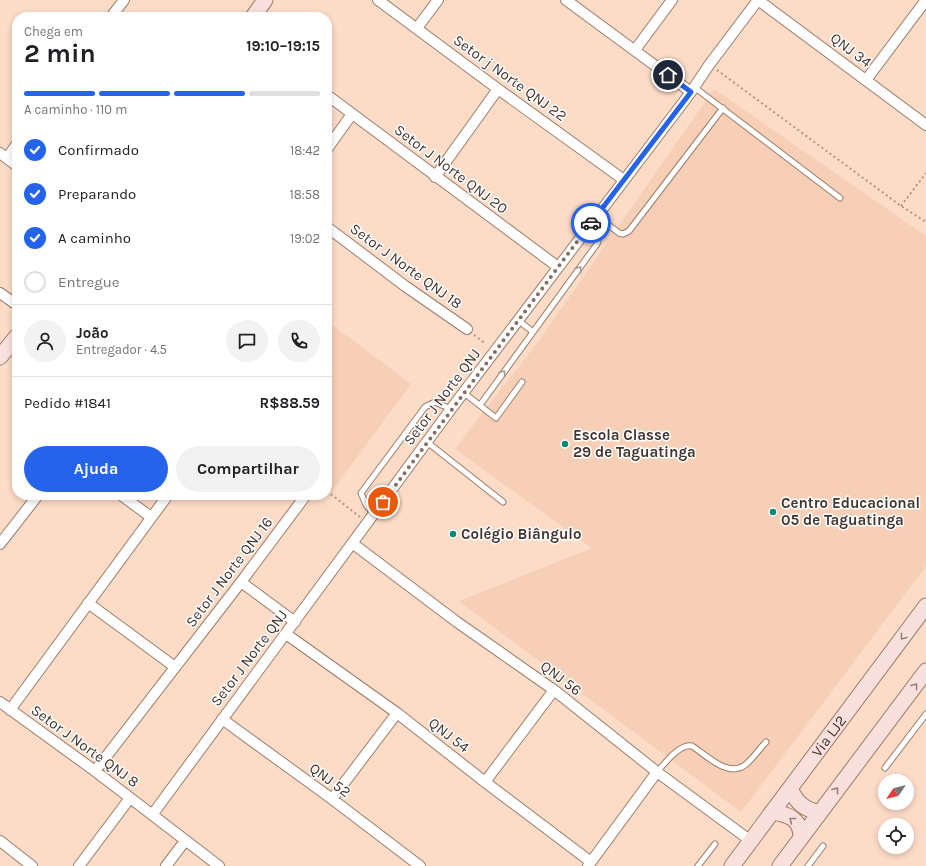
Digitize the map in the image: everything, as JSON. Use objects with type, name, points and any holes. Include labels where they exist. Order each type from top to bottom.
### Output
[{"type":"main road","points":[[257,12],[265,0]]},
{"type":"main road","points":[[0,357],[12,342]]},
{"type":"main road","name":"Via LJ2","points":[[732,866],[926,606]]},
{"type":"main road","points":[[780,866],[926,671]]},
{"type":"main road","points":[[790,789],[796,800],[801,805],[806,809],[819,813]]},
{"type":"main road","points":[[772,812],[783,814],[797,822],[801,830],[801,837]]},
{"type":"street","points":[[115,12],[124,0]]},
{"type":"street","name":"Setor j Norte QNJ 22","points":[[378,0],[498,90],[624,180]]},
{"type":"street","points":[[417,28],[438,0]]},
{"type":"street","points":[[566,0],[692,89]]},
{"type":"street","points":[[635,50],[672,0]]},
{"type":"street","name":"Setor J Norte QNJ","points":[[152,815],[427,442],[758,0]]},
{"type":"street","name":"QNJ 34","points":[[758,0],[926,125]]},
{"type":"street","points":[[866,80],[926,0]]},
{"type":"street","points":[[435,177],[498,90]]},
{"type":"street","name":"Setor J Norte QNJ 20","points":[[332,99],[435,177],[558,267]]},
{"type":"street","points":[[332,142],[352,114]]},
{"type":"street","points":[[12,148],[3,155],[12,162]]},
{"type":"street","name":"Setor J Norte QNJ 18","points":[[332,231],[405,286],[467,329]]},
{"type":"street","points":[[0,293],[12,301]]},
{"type":"street","points":[[2,537],[34,500]]},
{"type":"street","points":[[128,500],[151,516]]},
{"type":"street","points":[[10,710],[164,500]]},
{"type":"street","name":"Setor J Norte QNJ 16","points":[[95,771],[302,500]]},
{"type":"street","name":"QNJ 56","points":[[352,543],[457,622],[554,690],[657,772],[751,841]]},
{"type":"street","points":[[241,582],[295,622]]},
{"type":"street","points":[[88,603],[175,667]]},
{"type":"street","name":"QNJ 54","points":[[286,634],[397,713],[590,864]]},
{"type":"street","points":[[485,782],[554,690]]},
{"type":"street","name":"Setor J Norte QNJ 8","points":[[0,702],[95,771],[219,866]]},
{"type":"street","points":[[332,799],[397,713]]},
{"type":"street","name":"QNJ 52","points":[[222,719],[332,799],[420,866]]},
{"type":"street","points":[[590,864],[657,772]]},
{"type":"street","points":[[79,866],[130,798]]},
{"type":"street","points":[[0,841],[32,866]]},
{"type":"street","points":[[166,866],[185,841]]},
{"type":"lane","points":[[692,89],[723,108],[840,198]]},
{"type":"lane","points":[[596,216],[623,234],[628,231],[723,108]]},
{"type":"lane","points":[[480,405],[597,244],[598,240],[586,230]]},
{"type":"lane","points":[[518,320],[533,332]]},
{"type":"lane","points":[[464,393],[496,418],[522,382]]},
{"type":"lane","points":[[374,514],[366,505],[361,493],[425,406],[435,402],[452,409]]},
{"type":"lane","points":[[427,442],[503,502]]},
{"type":"lane","points":[[885,768],[926,714]]},
{"type":"lane","points":[[657,772],[681,748],[689,745],[724,768],[739,768],[745,765],[766,742]]},
{"type":"lane","points":[[698,866],[714,844]]},
{"type":"lane","points":[[808,866],[823,846]]},
{"type":"path","points":[[709,65],[901,206],[926,222]]},
{"type":"path","points":[[901,206],[926,173]]},
{"type":"path","points":[[467,329],[495,351]]},
{"type":"path","points":[[332,495],[367,523]]},
{"type":"shaded area","points":[[714,89],[926,236],[926,566],[741,812],[459,601],[592,548],[455,449],[540,339]]},
{"type":"shaded area","points":[[332,325],[411,384],[332,491]]},
{"type":"way so far","points":[[383,502],[591,223]]},
{"type":"place","name":"Escola Classe 29 de Taguatinga","points":[[565,444]]},
{"type":"place","name":"Centro Educacional 05 de Taguatinga","points":[[773,512]]},
{"type":"place","name":"Colégio Biângulo","points":[[453,534]]},
{"type":"route","points":[[591,223],[691,92],[668,75]]}]
